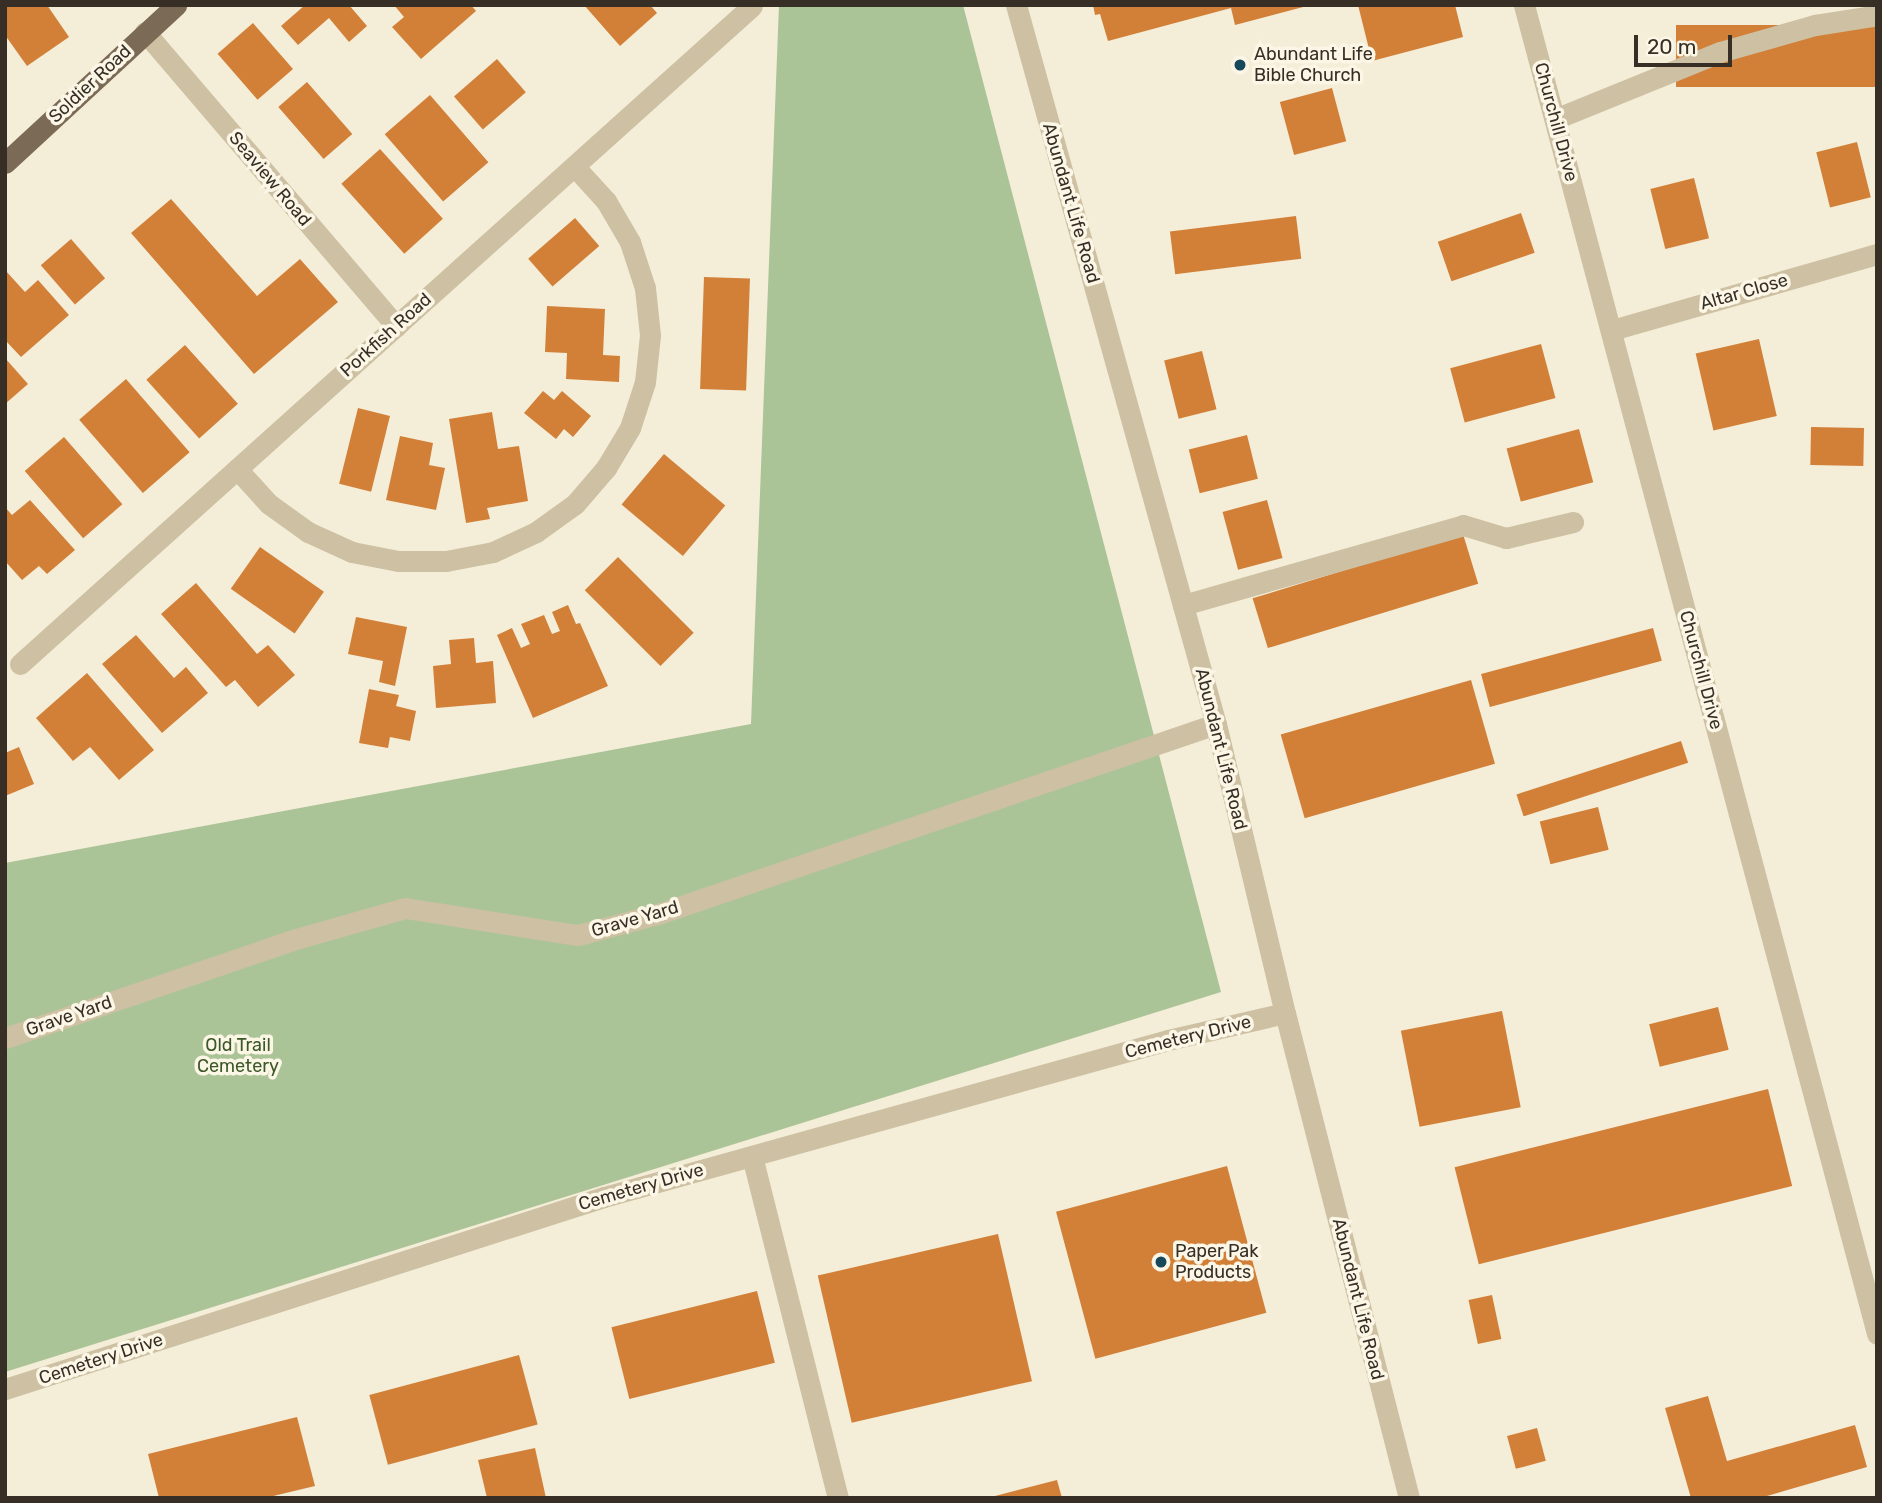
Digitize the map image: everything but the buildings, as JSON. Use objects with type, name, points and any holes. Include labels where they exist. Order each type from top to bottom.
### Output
[{"type":"main road","name":"Soldier Road","points":[[5,163],[176,5]]},
{"type":"street","name":"Abundant Life Road","points":[[1016,5],[1216,724],[1285,1013],[1409,1498]]},
{"type":"street","name":"Churchill Drive","points":[[1524,5],[1877,1334]]},
{"type":"street","name":"Porkfish Road","points":[[20,664],[752,6]]},
{"type":"street","points":[[1555,119],[1720,52],[1815,25],[1873,16]]},
{"type":"street","name":"Seaview Road","points":[[145,32],[396,327]]},
{"type":"street","points":[[237,469],[269,504],[308,532],[352,552],[398,561],[446,561],[493,552],[536,532],[575,504],[606,468],[630,428],[645,382],[650,335],[645,288],[630,242],[606,201],[574,166]]},
{"type":"street","name":"Altar Close","points":[[1612,330],[1877,254]]},
{"type":"street","points":[[1183,605],[1463,525],[1506,538],[1573,522]]},
{"type":"street","name":"Grave Yard","points":[[5,1038],[296,939],[405,908],[578,935],[661,913],[1216,724]]},
{"type":"street","name":"Cemetery Drive","points":[[5,1389],[604,1197],[1168,1040],[1285,1013]]},
{"type":"street","points":[[752,1156],[838,1498]]},
{"type":"green space","name":"Old Trail Cemetery","points":[[779,5],[963,5],[1221,992],[5,1372],[5,863],[751,724]]},
{"type":"place","name":"Abundant Life Bible Church","points":[[1240,65]]},
{"type":"place","name":"Paper Pak Products","points":[[1161,1262]]}]
